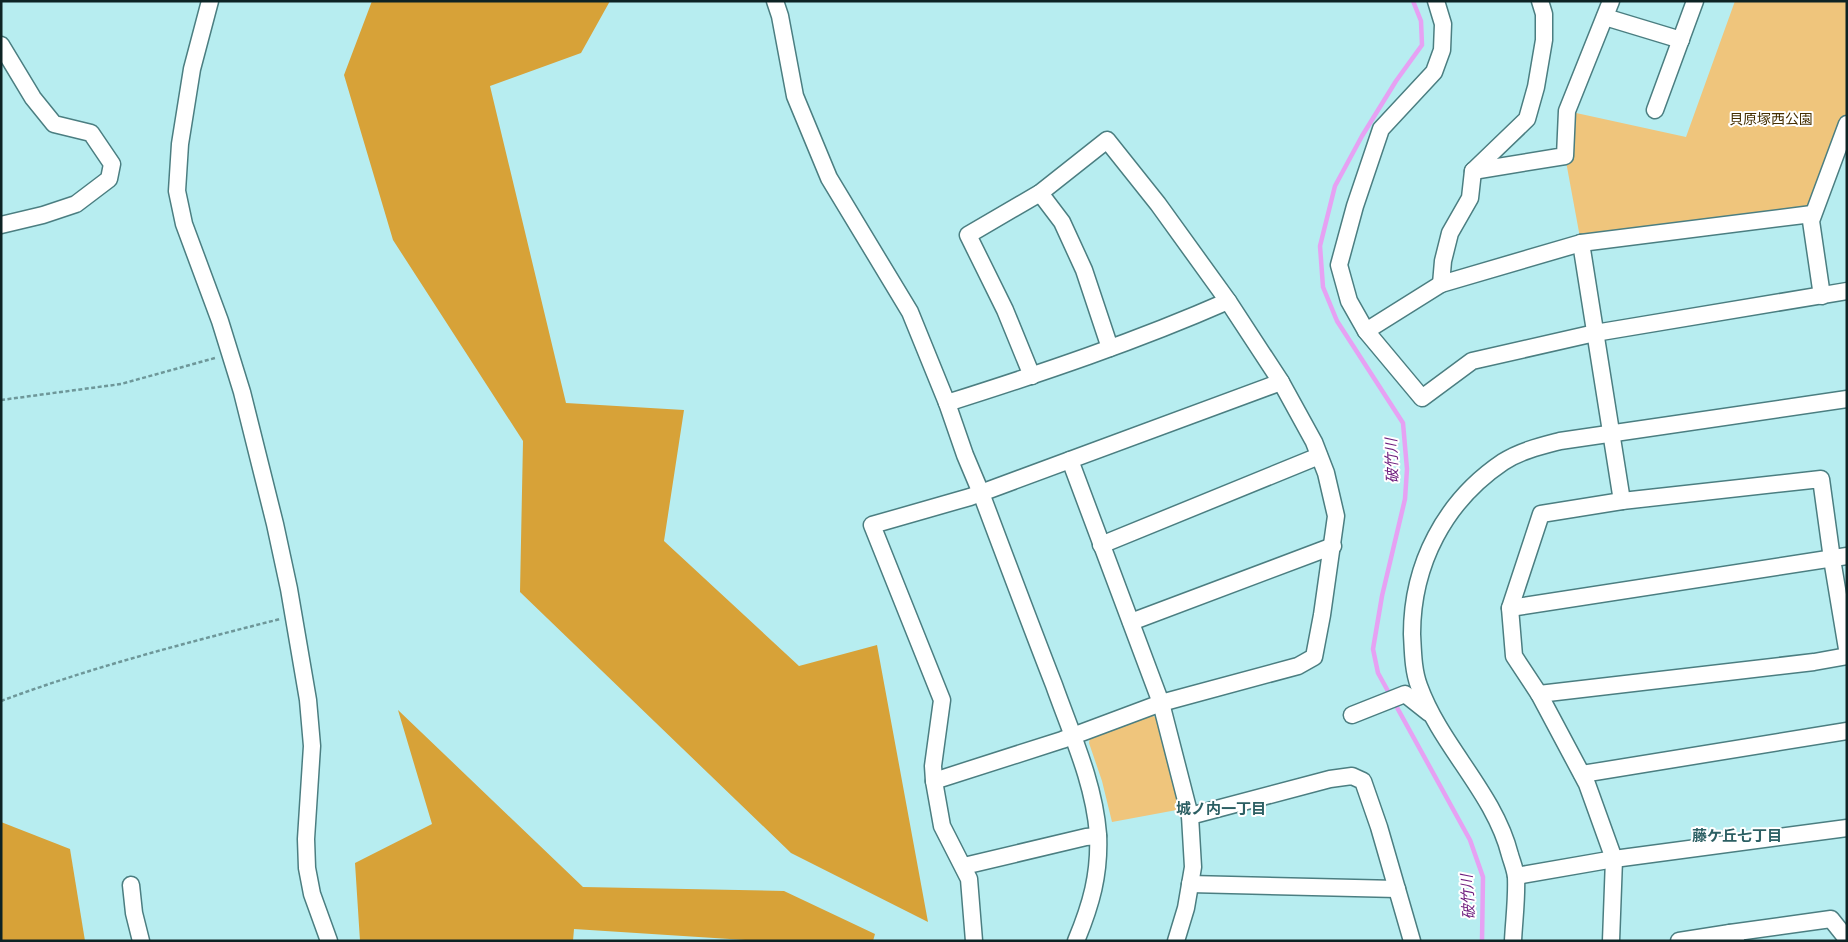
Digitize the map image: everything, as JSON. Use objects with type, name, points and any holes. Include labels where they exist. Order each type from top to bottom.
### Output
[{"type":"street","points":[[210,1],[192,69],[180,144],[177,191],[184,224],[231,354],[275,524],[299,639],[308,700],[312,746],[306,839],[307,868],[312,894],[329,941]]},
{"type":"street","points":[[774,1],[780,16],[795,96],[829,178],[910,312],[947,404],[1073,736],[1089,785],[1098,836],[1096,870],[1092,895],[1076,941]]},
{"type":"street","points":[[1436,1],[1443,24],[1442,50],[1434,72],[1380,129],[1354,206],[1340,265],[1349,301],[1366,331],[1422,398],[1472,360],[1595,333],[1847,291]]},
{"type":"street","points":[[1441,284],[1443,261],[1450,232],[1470,198],[1473,171],[1527,120],[1536,87],[1544,40],[1544,14],[1540,1]]},
{"type":"street","points":[[1473,171],[1565,156],[1568,111],[1611,1]]},
{"type":"street","points":[[1655,110],[1695,1]]},
{"type":"street","points":[[1605,17],[1681,40]]},
{"type":"street","points":[[1,45],[33,98],[54,124],[91,133],[112,164],[109,178],[76,204],[1,225]]},
{"type":"street","points":[[1822,296],[1810,221],[1847,124]]},
{"type":"street","points":[[934,782],[1073,736],[1161,703],[1298,666],[1314,657],[1336,516],[1326,473],[1314,442],[1281,382],[1228,301],[1158,204],[1107,140],[1040,193],[968,235],[1005,310],[1032,376]]},
{"type":"street","points":[[1040,193],[1062,222],[1084,270],[1110,348]]},
{"type":"street","points":[[1366,331],[1441,284],[1581,243],[1812,214]]},
{"type":"street","points":[[1581,243],[1622,501]]},
{"type":"street","points":[[947,404],[1110,348],[1175,324],[1228,301]]},
{"type":"street","points":[[974,941],[969,879],[942,826],[934,782],[933,766],[942,700],[872,525],[981,493],[1281,382]]},
{"type":"street","points":[[1513,941],[1516,876],[1506,839],[1495,815],[1430,713],[1418,684],[1413,655],[1412,620],[1415,591],[1427,553],[1440,526],[1461,499],[1504,461],[1532,448],[1560,441],[1847,399]]},
{"type":"street","points":[[1101,545],[1319,456]]},
{"type":"street","points":[[1070,460],[1161,703],[1190,816],[1193,867],[1180,939]]},
{"type":"street","points":[[1611,941],[1614,858],[1582,774],[1539,694],[1514,656],[1510,608],[1541,514],[1622,501],[1821,479],[1839,557],[1847,649]]},
{"type":"street","points":[[1131,622],[1332,546]]},
{"type":"street","points":[[1510,608],[1839,557]]},
{"type":"street","points":[[1539,694],[1814,662],[1847,656]]},
{"type":"street","points":[[1352,715],[1405,694],[1430,713]]},
{"type":"street","points":[[1582,774],[1847,732]]},
{"type":"street","points":[[1190,816],[1330,779],[1352,776],[1363,782],[1379,827],[1412,941]]},
{"type":"street","points":[[1516,876],[1614,858],[1847,828]]},
{"type":"street","points":[[964,866],[1086,837],[1098,836]]},
{"type":"street","points":[[1190,884],[1397,889]]},
{"type":"street","points":[[130,885],[141,941]]},
{"type":"street","points":[[1679,941],[1733,937],[1831,919],[1847,939]]},
{"type":"path","points":[[1,400],[121,384],[231,354]]},
{"type":"path","points":[[1,701],[44,685],[157,650],[294,617]]},
{"type":"green space","name":"貝原塚西公園","points":[[1735,1],[1847,1],[1847,125],[1811,221],[1581,243],[1565,156],[1567,111],[1686,137]]},
{"type":"green space","points":[[1150,715],[1158,718],[1182,809],[1112,822],[1102,781],[1089,743],[1090,737]]},
{"type":"shaded area","points":[[372,1],[610,1],[581,53],[490,86],[566,403],[684,410],[664,541],[799,666],[877,645],[928,922],[791,853],[520,592],[523,441],[393,240],[344,75]]},
{"type":"shaded area","points":[[398,710],[583,887],[784,891],[875,934],[873,941],[761,941],[574,929],[573,941],[360,941],[355,863],[432,824]]},
{"type":"shaded area","points":[[1,822],[70,849],[85,941],[1,941]]},
{"type":"waterway","name":"破竹川","points":[[1413,1],[1421,21],[1422,45],[1396,81],[1362,136],[1335,186],[1320,246],[1323,287],[1337,321],[1403,423],[1407,469],[1405,499],[1382,596],[1373,649],[1378,673],[1470,840],[1483,877],[1482,941]]},
{"type":"district","name":"城ノ内一丁目","points":[[1221,809]]},
{"type":"district","name":"藤ケ丘七丁目","points":[[1737,836]]}]
